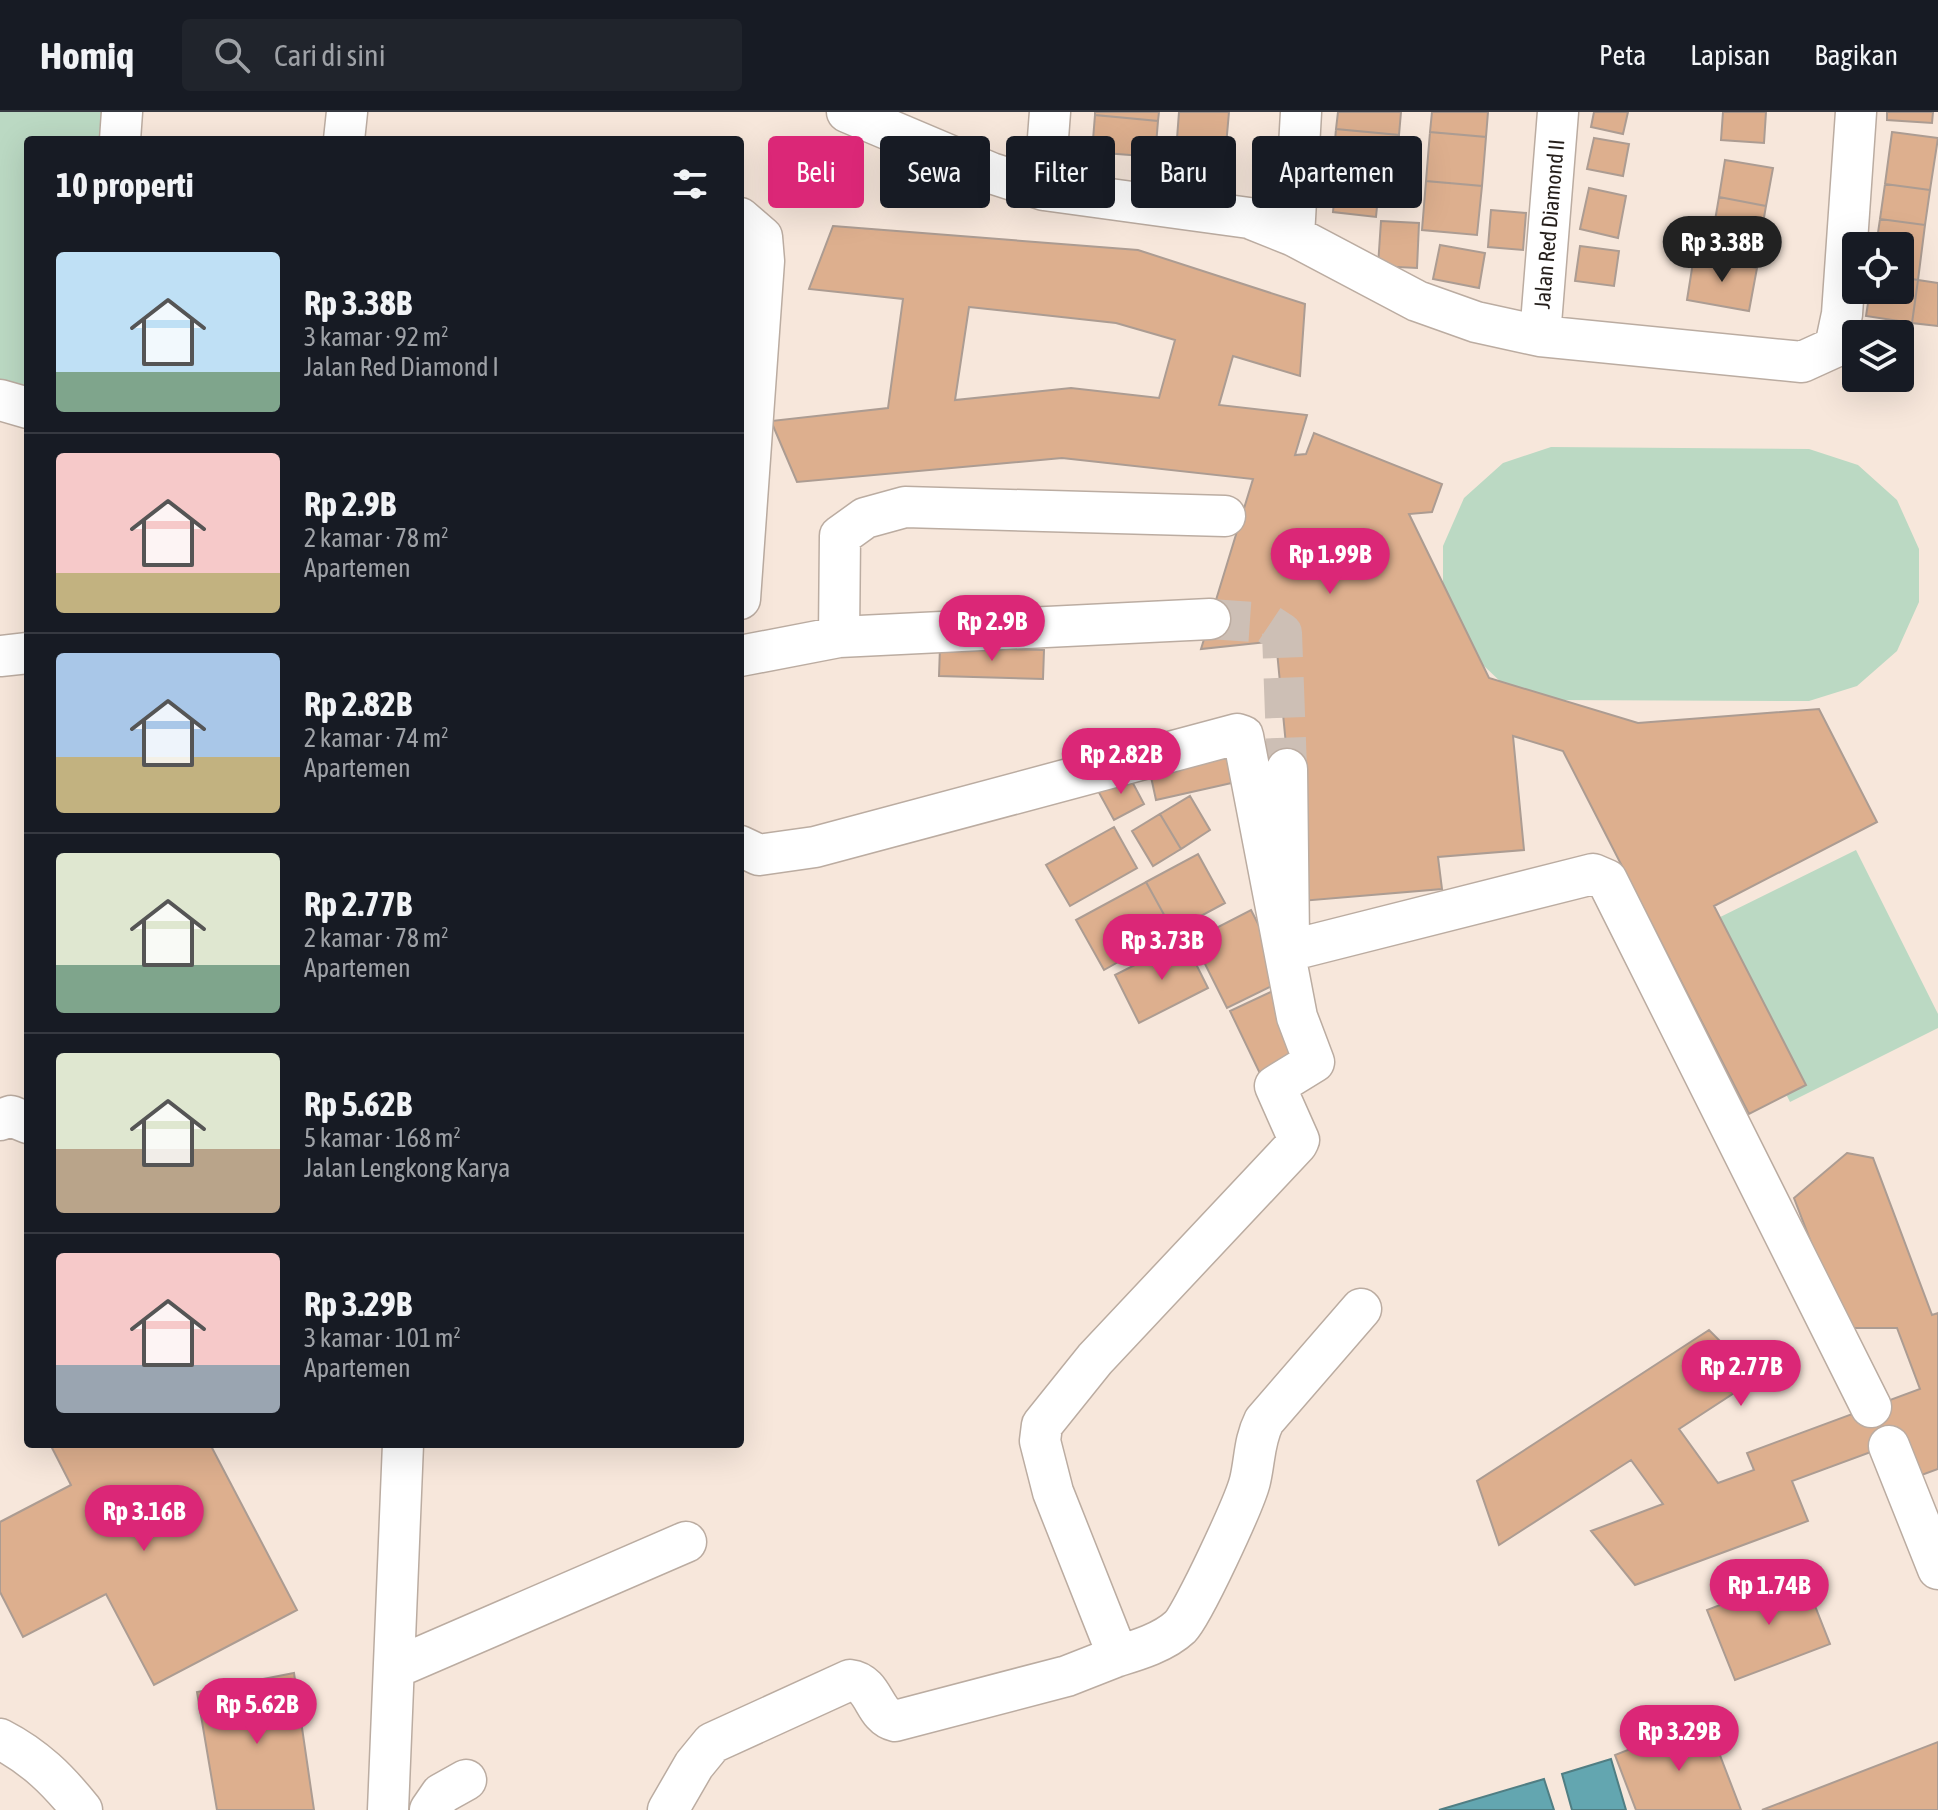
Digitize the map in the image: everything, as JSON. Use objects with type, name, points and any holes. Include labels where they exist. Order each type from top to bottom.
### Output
[{"type":"street","points":[[120,136],[122,112]]},
{"type":"street","points":[[344,136],[347,112]]},
{"type":"street","points":[[847,112],[1006,178]]},
{"type":"street","points":[[1048,136],[1050,112]]},
{"type":"street","points":[[1294,236],[1301,112]]},
{"type":"street","name":"Jalan Red Diamond II","points":[[1540,336],[1558,112]]},
{"type":"street","points":[[1115,200],[1249,218],[1294,236],[1417,301],[1476,322],[1540,336],[1802,362],[1835,347],[1842,314],[1856,112]]},
{"type":"street","points":[[744,221],[762,237],[764,261],[744,543]]},
{"type":"street","points":[[0,400],[24,407]]},
{"type":"street","points":[[839,637],[840,536],[865,518],[905,507],[1225,516]]},
{"type":"street","points":[[744,655],[839,637],[1210,619]]},
{"type":"street","points":[[0,656],[24,653]]},
{"type":"street","points":[[744,848],[759,855],[815,847],[1237,734],[1243,736],[1297,1017],[1314,1062],[1275,1086],[1299,1140],[1297,1144],[1095,1359],[1042,1425],[1040,1441],[1053,1492],[1118,1656]]},
{"type":"street","points":[[1287,769],[1289,940],[1293,946],[1300,948],[1593,874],[1607,880],[1871,1407]]},
{"type":"street","points":[[0,1120],[11,1116],[24,1121]]},
{"type":"street","points":[[668,1810],[694,1765],[712,1743],[850,1680],[864,1685],[884,1714],[895,1721],[1067,1676],[1146,1647],[1180,1627],[1242,1503],[1250,1481],[1255,1441],[1264,1421],[1361,1309]]},
{"type":"street","points":[[1889,1446],[1938,1569]]},
{"type":"street","points":[[388,1810],[403,1448]]},
{"type":"street","points":[[395,1668],[686,1542]]},
{"type":"street","points":[[0,1739],[23,1751],[53,1774],[82,1810]]},
{"type":"street","points":[[430,1810],[441,1794],[466,1780]]},
{"type":"green space","points":[[0,112],[139,112],[137,136],[24,136],[24,419],[0,414]]},
{"type":"green space","points":[[1551,447],[1809,449],[1858,465],[1897,500],[1919,549],[1919,602],[1897,651],[1857,686],[1809,701],[1551,700],[1503,684],[1464,647],[1443,599],[1443,546],[1464,498],[1503,463]]},
{"type":"green space","points":[[1856,850],[1938,1014],[1938,1028],[1790,1102],[1702,926]]},
{"type":"water","points":[[1611,1759],[1626,1810],[1572,1810],[1562,1774]]},
{"type":"water","points":[[1544,1779],[1554,1810],[1439,1810]]},
{"type":"building","points":[[1095,112],[1159,112],[1158,121],[1095,115]]},
{"type":"building","points":[[1179,112],[1229,112],[1227,136],[1177,136]]},
{"type":"building","points":[[1338,112],[1401,112],[1399,135],[1336,129]]},
{"type":"building","points":[[1432,112],[1488,112],[1486,137],[1430,132]]},
{"type":"building","points":[[1594,112],[1628,112],[1623,134],[1591,127]]},
{"type":"building","points":[[1723,112],[1766,112],[1764,143],[1721,140]]},
{"type":"building","points":[[1887,112],[1933,112],[1932,123],[1887,120]]},
{"type":"building","points":[[1095,115],[1158,121],[1157,136],[1131,136],[1131,155],[1115,154],[1115,136],[1093,136]]},
{"type":"building","points":[[1336,129],[1399,135],[1399,136],[1335,136]]},
{"type":"building","points":[[1430,132],[1486,137],[1482,186],[1426,181]]},
{"type":"building","points":[[1892,132],[1938,138],[1930,190],[1885,184]]},
{"type":"building","points":[[1594,138],[1629,144],[1623,176],[1587,169]]},
{"type":"building","points":[[1725,160],[1773,168],[1766,206],[1719,197]]},
{"type":"building","points":[[1426,181],[1482,186],[1477,235],[1422,230]]},
{"type":"building","points":[[1885,184],[1930,190],[1925,225],[1880,219]]},
{"type":"building","points":[[1589,188],[1626,196],[1618,238],[1580,229]]},
{"type":"building","points":[[1719,197],[1766,206],[1758,252],[1711,244]]},
{"type":"building","points":[[1333,208],[1377,208],[1376,217],[1333,212]]},
{"type":"building","points":[[1491,210],[1526,213],[1523,250],[1488,247]]},
{"type":"building","points":[[1880,219],[1925,225],[1918,280],[1914,279],[1914,232],[1878,232]]},
{"type":"building","points":[[1381,221],[1419,223],[1417,268],[1378,266]]},
{"type":"building","points":[[833,226],[1138,250],[1305,304],[1300,376],[1233,356],[1219,405],[1307,415],[1295,455],[1306,454],[1314,433],[1442,484],[1432,512],[1409,514],[1489,678],[1638,723],[1819,709],[1877,822],[1714,906],[1806,1085],[1749,1114],[1563,751],[1513,736],[1524,850],[1438,857],[1442,889],[1301,901],[1276,641],[1201,649],[1253,479],[1062,458],[797,482],[771,421],[888,408],[903,299],[809,289]],"holes":[[[969,307],[1116,323],[1175,340],[1159,398],[1071,388],[955,400]]]},
{"type":"building","points":[[1440,245],[1485,253],[1479,288],[1433,279]]},
{"type":"building","points":[[1580,246],[1619,251],[1614,286],[1575,281]]},
{"type":"building","points":[[1694,256],[1757,268],[1749,311],[1687,300]]},
{"type":"building","points":[[1914,279],[1918,280],[1912,320],[1866,316],[1868,304],[1914,304]]},
{"type":"building","points":[[1918,280],[1938,283],[1938,326],[1914,323]]},
{"type":"building","points":[[940,647],[1044,650],[1043,679],[939,676]]},
{"type":"building","points":[[1237,743],[1245,780],[1156,800],[1148,763]]},
{"type":"building","points":[[1127,772],[1144,804],[1114,820],[1097,789]]},
{"type":"building","points":[[1190,796],[1210,830],[1181,849],[1160,814]]},
{"type":"building","points":[[1160,814],[1181,849],[1153,866],[1132,831]]},
{"type":"building","points":[[1114,827],[1137,868],[1070,906],[1046,865]]},
{"type":"building","points":[[1198,854],[1225,903],[1173,931],[1146,882]]},
{"type":"building","points":[[1146,882],[1173,931],[1104,970],[1076,920]]},
{"type":"building","points":[[1251,910],[1286,979],[1227,1008],[1193,940]]},
{"type":"building","points":[[1184,940],[1208,988],[1139,1023],[1115,975]]},
{"type":"building","points":[[1275,990],[1311,1061],[1265,1084],[1230,1011]]},
{"type":"building","points":[[1847,1153],[1873,1158],[1932,1315],[1938,1313],[1938,1469],[1908,1480],[1895,1443],[1792,1481],[1808,1521],[1635,1585],[1591,1531],[1663,1504],[1631,1460],[1499,1545],[1477,1481],[1709,1330],[1757,1378],[1679,1429],[1718,1483],[1754,1470],[1747,1453],[1920,1389],[1897,1328],[1844,1328],[1794,1198]]},
{"type":"building","points":[[52,1448],[212,1448],[297,1610],[154,1685],[106,1594],[23,1637],[0,1592],[0,1522],[71,1485]]},
{"type":"building","points":[[1802,1573],[1830,1644],[1735,1680],[1707,1610]]},
{"type":"building","points":[[294,1673],[314,1810],[217,1810],[197,1692]]},
{"type":"building","points":[[1706,1719],[1741,1810],[1636,1810],[1615,1755]]},
{"type":"building","points":[[1938,1742],[1938,1810],[1762,1810]]},
{"type":"tunnel","points":[[1210,619],[1267,623],[1282,633],[1287,769]]}]
